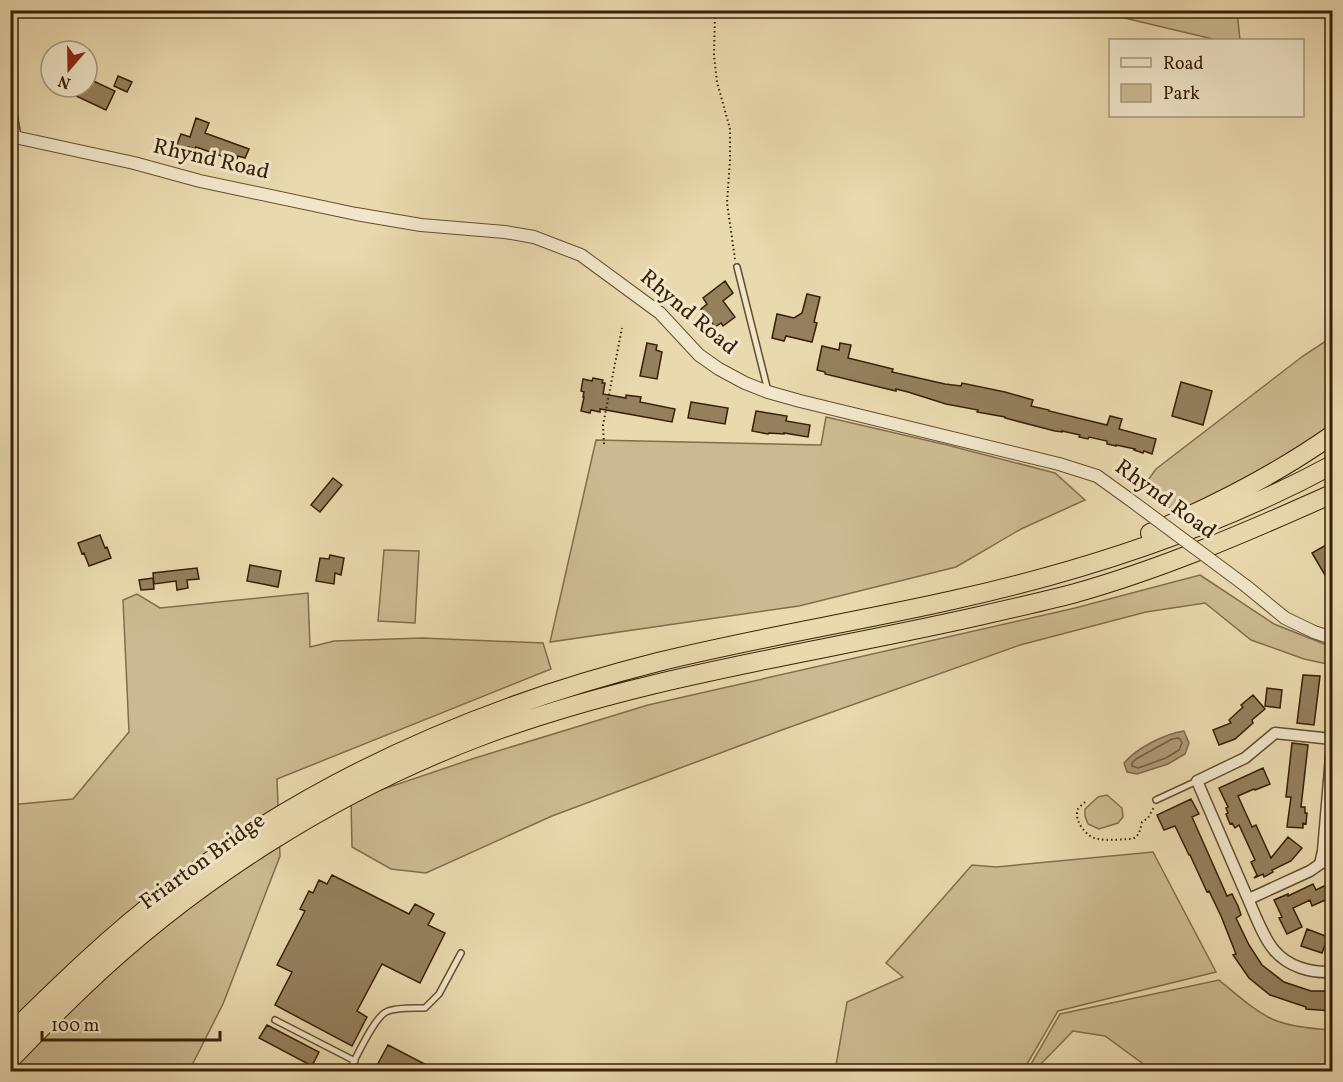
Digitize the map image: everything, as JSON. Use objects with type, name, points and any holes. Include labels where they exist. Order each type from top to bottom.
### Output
[{"type":"highway","points":[[1014,586],[1195,514],[1290,463],[1332,435]]},
{"type":"highway","points":[[1014,586],[1097,563],[1197,529],[1332,465]]},
{"type":"highway","name":"Friarton Bridge","points":[[10,1060],[84,986],[125,949],[213,881],[325,809],[376,782],[478,737],[587,702],[662,682],[930,627],[1070,594],[1214,546],[1332,492]]},
{"type":"highway","name":"Friarton Bridge","points":[[10,1034],[122,928],[207,863],[271,820],[311,797],[370,765],[446,731],[578,684],[660,662],[1014,586]]},
{"type":"street","name":"Rhynd Road","points":[[14,137],[200,181],[356,214],[421,225],[505,232],[534,237],[581,255],[660,313],[699,355],[720,369],[768,392],[1059,464],[1097,476],[1246,586],[1285,618],[1332,638]]},
{"type":"street","points":[[1332,739],[1275,733],[1245,758],[1197,781],[1274,950],[1297,967],[1308,971],[1332,972]]},
{"type":"street","points":[[1249,899],[1310,871],[1320,864],[1332,745]]},
{"type":"lane","points":[[10,91],[14,137]]},
{"type":"lane","points":[[737,267],[768,392]]},
{"type":"lane","points":[[1156,800],[1197,781]]},
{"type":"lane","points":[[1320,864],[1332,867]]},
{"type":"lane","points":[[346,1071],[355,1061],[378,1018],[387,1011],[425,1008],[439,994],[461,953]]},
{"type":"lane","points":[[276,1020],[355,1061]]},
{"type":"lane","points":[[783,1071],[792,1068]]},
{"type":"lane","points":[[272,1071],[277,1071]]},
{"type":"path","points":[[715,13],[716,74],[730,129],[727,203],[737,267]]},
{"type":"path","points":[[604,444],[603,425],[622,328]]},
{"type":"path","points":[[1085,802],[1077,812],[1079,823],[1086,832],[1098,840],[1136,837],[1140,833],[1142,822],[1148,818],[1156,800]]},
{"type":"green space","points":[[1095,11],[1237,11],[1240,39],[1213,39]]},
{"type":"green space","points":[[1332,337],[1332,423],[1312,440],[1179,515],[1143,487],[1156,469],[1303,356]]},
{"type":"green space","points":[[826,417],[1055,473],[1085,500],[1021,529],[956,567],[799,606],[550,642],[596,440],[821,445]]},
{"type":"green space","points":[[384,550],[419,551],[415,623],[378,621]]},
{"type":"green space","points":[[1200,575],[1274,624],[1332,647],[1332,665],[1304,659],[1251,640],[1205,603],[1146,612],[1020,645],[779,731],[552,816],[426,873],[391,869],[352,847],[351,800],[475,758],[648,705],[1075,608]]},
{"type":"green space","points":[[308,593],[310,647],[334,641],[422,638],[543,643],[551,669],[277,779],[280,856],[223,1004],[189,1071],[11,1071],[10,805],[73,799],[129,732],[123,600],[137,594],[160,608]]},
{"type":"green space","points":[[1107,795],[1122,808],[1123,817],[1118,823],[1099,829],[1088,824],[1085,809],[1098,797]]},
{"type":"green space","points":[[1153,852],[1216,972],[1058,1011],[1023,1071],[835,1071],[847,1002],[903,977],[886,963],[972,865],[996,867]]},
{"type":"green space","points":[[1219,980],[1251,1006],[1272,1019],[1293,1025],[1332,1030],[1332,1071],[1153,1071],[1105,1036],[1073,1031],[1034,1071],[1027,1071],[1060,1014]]},
{"type":"water","points":[[1184,731],[1189,743],[1185,754],[1168,764],[1137,774],[1127,772],[1124,763],[1136,752],[1160,738]]},
{"type":"building","points":[[118,76],[132,82],[127,92],[114,86]]},
{"type":"building","points":[[99,84],[115,91],[106,110],[83,99],[99,99]]},
{"type":"building","points":[[196,118],[209,123],[205,133],[249,149],[245,158],[238,156],[236,161],[196,147],[195,149],[188,147],[185,153],[175,150],[181,134],[190,137]]},
{"type":"building","points":[[725,281],[733,293],[723,301],[735,317],[723,326],[721,323],[715,327],[701,309],[707,304],[703,298]]},
{"type":"building","points":[[807,294],[820,297],[812,342],[786,336],[784,341],[772,338],[777,314],[794,318],[802,313]]},
{"type":"building","points":[[647,343],[657,345],[656,350],[662,352],[657,379],[640,376]]},
{"type":"building","points":[[840,343],[851,345],[848,358],[893,369],[892,372],[945,384],[961,386],[962,383],[1005,392],[1033,400],[1031,406],[1107,425],[1110,416],[1122,419],[1119,429],[1156,439],[1152,454],[1107,444],[1107,441],[1079,437],[1080,435],[977,412],[978,410],[946,404],[896,389],[896,391],[825,374],[817,370],[822,346],[839,350]]},
{"type":"building","points":[[593,378],[603,380],[602,383],[605,383],[603,394],[626,398],[626,395],[641,397],[640,402],[675,409],[672,422],[600,409],[600,412],[581,411],[584,397],[584,392],[581,391],[583,379],[592,381]]},
{"type":"building","points":[[1181,382],[1212,391],[1203,425],[1172,416]]},
{"type":"building","points":[[691,402],[728,408],[725,424],[688,418]]},
{"type":"building","points":[[756,411],[787,416],[786,421],[810,425],[808,437],[752,431]]},
{"type":"building","points":[[333,478],[342,485],[320,512],[311,505]]},
{"type":"building","points":[[100,535],[111,558],[89,566],[78,543]]},
{"type":"building","points":[[1326,545],[1332,556],[1332,587],[1312,553]]},
{"type":"building","points":[[330,555],[344,558],[341,575],[335,573],[334,584],[316,581],[320,558],[329,559]]},
{"type":"building","points":[[250,565],[281,571],[278,587],[247,581]]},
{"type":"building","points":[[197,568],[199,579],[187,580],[188,588],[177,590],[176,581],[154,584],[153,573]]},
{"type":"building","points":[[153,578],[154,589],[141,590],[139,580]]},
{"type":"building","points":[[1303,675],[1320,676],[1314,725],[1297,723]]},
{"type":"building","points":[[1267,688],[1282,690],[1280,708],[1265,706]]},
{"type":"building","points":[[1253,695],[1265,709],[1235,739],[1219,745],[1213,730],[1231,723],[1229,720]]},
{"type":"building","points":[[1292,743],[1308,745],[1301,807],[1305,807],[1305,813],[1307,813],[1306,824],[1303,823],[1303,828],[1287,827],[1291,797],[1286,797]]},
{"type":"building","points":[[1263,768],[1270,784],[1238,796],[1252,827],[1256,825],[1271,858],[1288,837],[1302,848],[1291,861],[1272,870],[1273,872],[1264,877],[1263,874],[1254,878],[1257,875],[1251,862],[1255,860],[1239,825],[1235,828],[1232,823],[1230,824],[1226,814],[1228,807],[1219,788]]},
{"type":"building","points":[[1191,799],[1199,814],[1192,817],[1227,896],[1232,894],[1238,906],[1241,915],[1236,918],[1262,965],[1284,982],[1311,991],[1332,991],[1332,1011],[1306,1009],[1306,1007],[1270,995],[1249,978],[1233,955],[1236,954],[1221,916],[1175,826],[1164,830],[1157,815]]},
{"type":"building","points":[[332,875],[409,914],[415,904],[434,914],[428,925],[445,933],[420,983],[382,964],[357,1011],[367,1017],[352,1046],[275,1005],[292,972],[277,965],[305,911],[300,909],[309,891],[313,893],[319,880],[327,884]]},
{"type":"building","points":[[1313,884],[1316,890],[1324,886],[1332,886],[1332,897],[1312,906],[1310,900],[1293,908],[1302,927],[1287,934],[1274,900]]},
{"type":"building","points":[[1307,929],[1328,937],[1322,953],[1301,946]]},
{"type":"building","points":[[267,1025],[319,1052],[312,1066],[259,1038]]},
{"type":"building","points":[[388,1045],[438,1071],[374,1071]]}]
